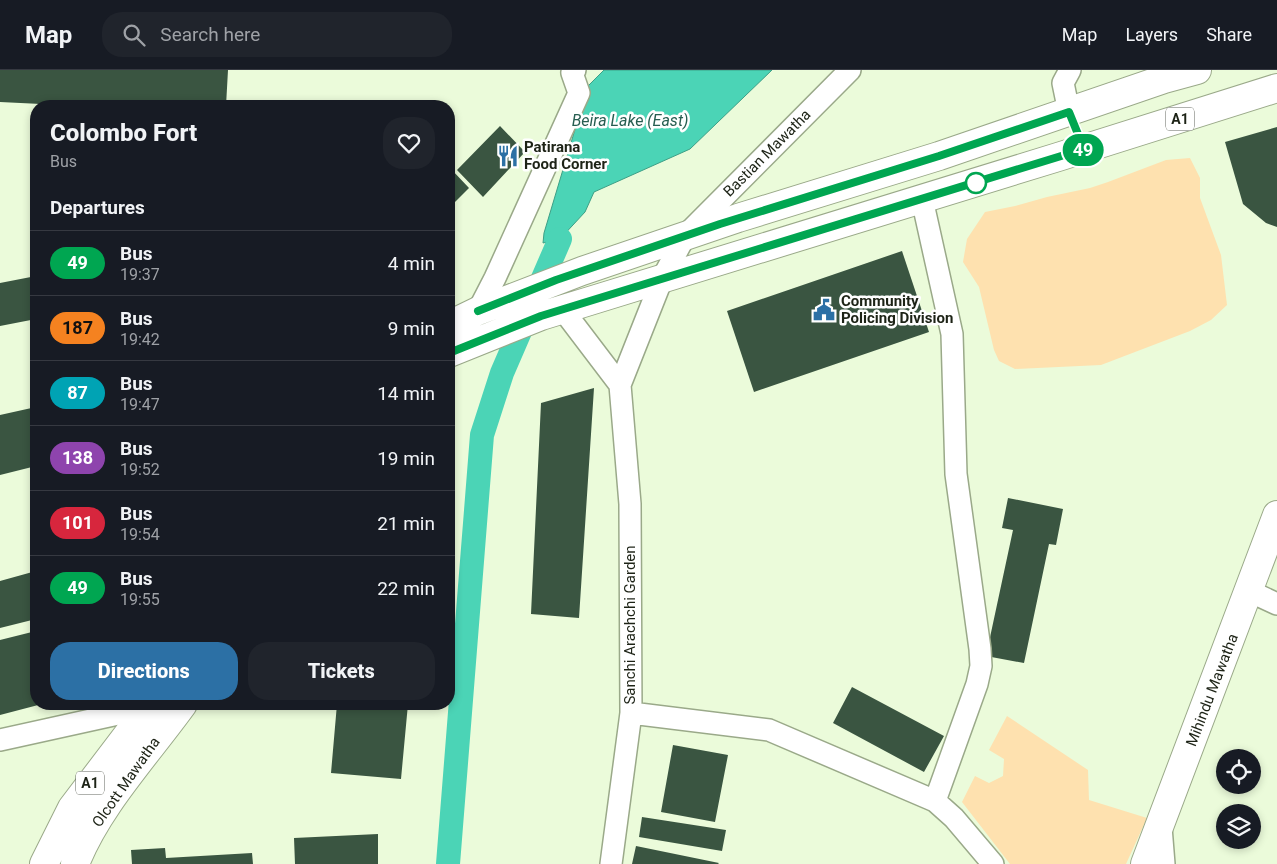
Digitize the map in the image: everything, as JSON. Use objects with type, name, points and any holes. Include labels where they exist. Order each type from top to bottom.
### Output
[{"type":"main road","name":"A1","points":[[455,340],[478,311],[556,280],[738,218],[930,160],[1197,70]]},
{"type":"main road","name":"A1","points":[[455,341],[552,313],[1277,88]]},
{"type":"main road","points":[[1069,112],[1084,149]]},
{"type":"main road","name":"Mihindu Mawatha","points":[[1145,864],[1277,515]]},
{"type":"main road","name":"Olcott Mawatha","points":[[44,864],[72,808],[162,710]]},
{"type":"main road","name":"Olcott Mawatha","points":[[74,864],[101,816],[125,780],[162,710]]},
{"type":"street","points":[[478,311],[579,93],[572,73],[575,70]]},
{"type":"street","name":"Bastian Mawatha","points":[[684,236],[850,70]]},
{"type":"street","points":[[1069,112],[1063,83],[1070,70]]},
{"type":"street","points":[[922,199],[952,334],[956,474],[981,666],[977,684],[935,800]]},
{"type":"street","name":"Sanchi Arachchi Garden","points":[[611,864],[631,713],[630,504],[620,385],[662,279],[684,236]]},
{"type":"street","points":[[552,313],[620,385]]},
{"type":"street","points":[[1249,591],[1277,604]]},
{"type":"street","points":[[0,740],[118,714],[162,710]]},
{"type":"street","points":[[631,713],[769,730],[935,800],[954,818],[993,864]]},
{"type":"street","points":[[1161,823],[1164,864]]},
{"type":"shaded area","points":[[1190,158],[1200,178],[1200,198],[1221,255],[1227,305],[1211,320],[1190,331],[1101,365],[1015,369],[999,361],[994,350],[979,287],[963,262],[967,239],[985,212],[1090,188],[1166,160]]},
{"type":"shaded area","points":[[1007,716],[1088,770],[1089,800],[1147,818],[1126,864],[1010,864],[962,802],[975,776],[989,783],[1003,776],[1004,759],[989,750]]},
{"type":"water","name":"Beira Lake (East)","points":[[604,70],[772,70],[690,149],[594,192],[585,212],[560,239],[543,243],[544,233],[588,86]]},
{"type":"building","points":[[0,70],[228,70],[226,100],[30,100],[30,103],[0,102]]},
{"type":"building","points":[[500,126],[525,152],[483,197],[457,170]]},
{"type":"building","points":[[1277,127],[1277,227],[1266,223],[1243,204],[1225,142]]},
{"type":"building","points":[[455,173],[469,188],[455,202]]},
{"type":"building","points":[[902,251],[929,332],[754,392],[727,311]]},
{"type":"building","points":[[30,277],[30,320],[0,326],[0,283]]},
{"type":"building","points":[[594,388],[579,618],[531,614],[541,403]]},
{"type":"building","points":[[30,408],[30,468],[0,475],[0,415]]},
{"type":"building","points":[[1008,498],[1063,509],[1056,545],[1049,544],[1024,663],[986,656],[1013,530],[1002,528]]},
{"type":"building","points":[[30,573],[30,620],[0,628],[0,581]]},
{"type":"building","points":[[30,632],[30,707],[0,715],[0,640]]},
{"type":"building","points":[[852,687],[944,736],[924,772],[833,723]]},
{"type":"building","points":[[336,710],[407,710],[401,779],[331,773]]},
{"type":"building","points":[[673,745],[728,755],[715,822],[661,812]]},
{"type":"building","points":[[642,817],[726,830],[722,851],[639,837]]},
{"type":"building","points":[[378,834],[378,864],[295,864],[294,838]]},
{"type":"building","points":[[636,846],[719,863],[632,864]]},
{"type":"building","points":[[165,848],[166,858],[252,853],[253,864],[132,864],[131,850]]},
{"type":"waterway","points":[[448,864],[482,435],[502,373],[560,239]]},
{"type":"bus line","name":"49","points":[[455,350],[541,316],[1084,149],[1069,112],[855,183],[720,224],[556,280],[478,311]]},
{"type":"place","name":"Patirana Food Corner","points":[[508,156]]},
{"type":"place","name":"Community Policing Division","points":[[824,310]]}]
